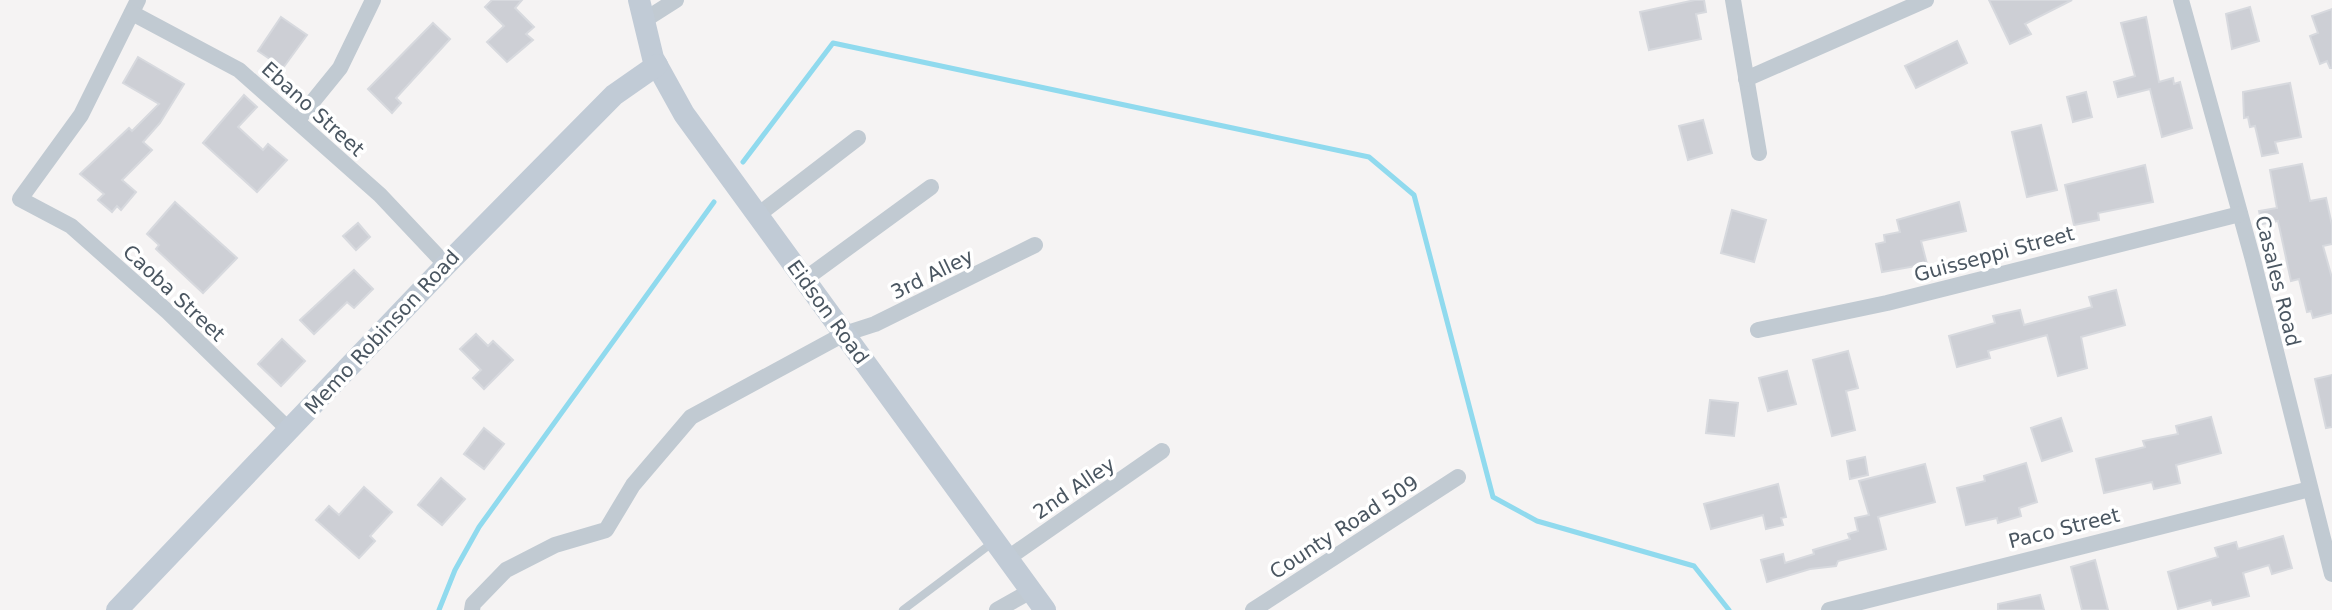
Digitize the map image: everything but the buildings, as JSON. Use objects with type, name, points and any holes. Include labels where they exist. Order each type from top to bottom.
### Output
[{"type":"street","points":[[297,121],[340,68],[373,0]]},
{"type":"street","points":[[641,11],[676,0]]},
{"type":"street","points":[[1733,0],[1759,153]]},
{"type":"street","points":[[1746,79],[1926,0]]},
{"type":"street","name":"Casales Road","points":[[2181,0],[2240,214],[2332,574]]},
{"type":"street","name":"Ebano Street","points":[[135,7],[239,70],[380,195],[446,265]]},
{"type":"street","name":"Caoba Street","points":[[135,7],[81,115],[20,199],[71,226],[168,312],[290,431]]},
{"type":"street","name":"Eidson Road","points":[[641,11],[657,65],[684,114],[1045,610]]},
{"type":"street","name":"Memo Robinson Road","points":[[117,610],[446,265],[614,95],[657,65]]},
{"type":"street","points":[[758,215],[858,138]]},
{"type":"street","points":[[805,279],[931,187]]},
{"type":"street","name":"Guisseppi Street","points":[[1758,330],[1887,303],[2240,214]]},
{"type":"street","name":"3rd Alley","points":[[472,610],[473,604],[506,570],[555,545],[606,530],[633,485],[691,417],[844,334],[875,324],[1035,245]]},
{"type":"street","name":"2nd Alley","points":[[1002,549],[1162,451]]},
{"type":"street","name":"County Road 509","points":[[1253,610],[1458,477]]},
{"type":"street","name":"Paco Street","points":[[1829,610],[2128,532],[2310,489]]},
{"type":"street","points":[[997,610],[1031,591]]},
{"type":"lane","points":[[903,610],[1002,549]]},
{"type":"waterway","points":[[743,162],[833,43],[1369,157],[1414,195],[1493,497],[1537,521],[1694,566],[1729,610]]},
{"type":"waterway","points":[[439,610],[455,570],[479,527],[714,202]]}]
